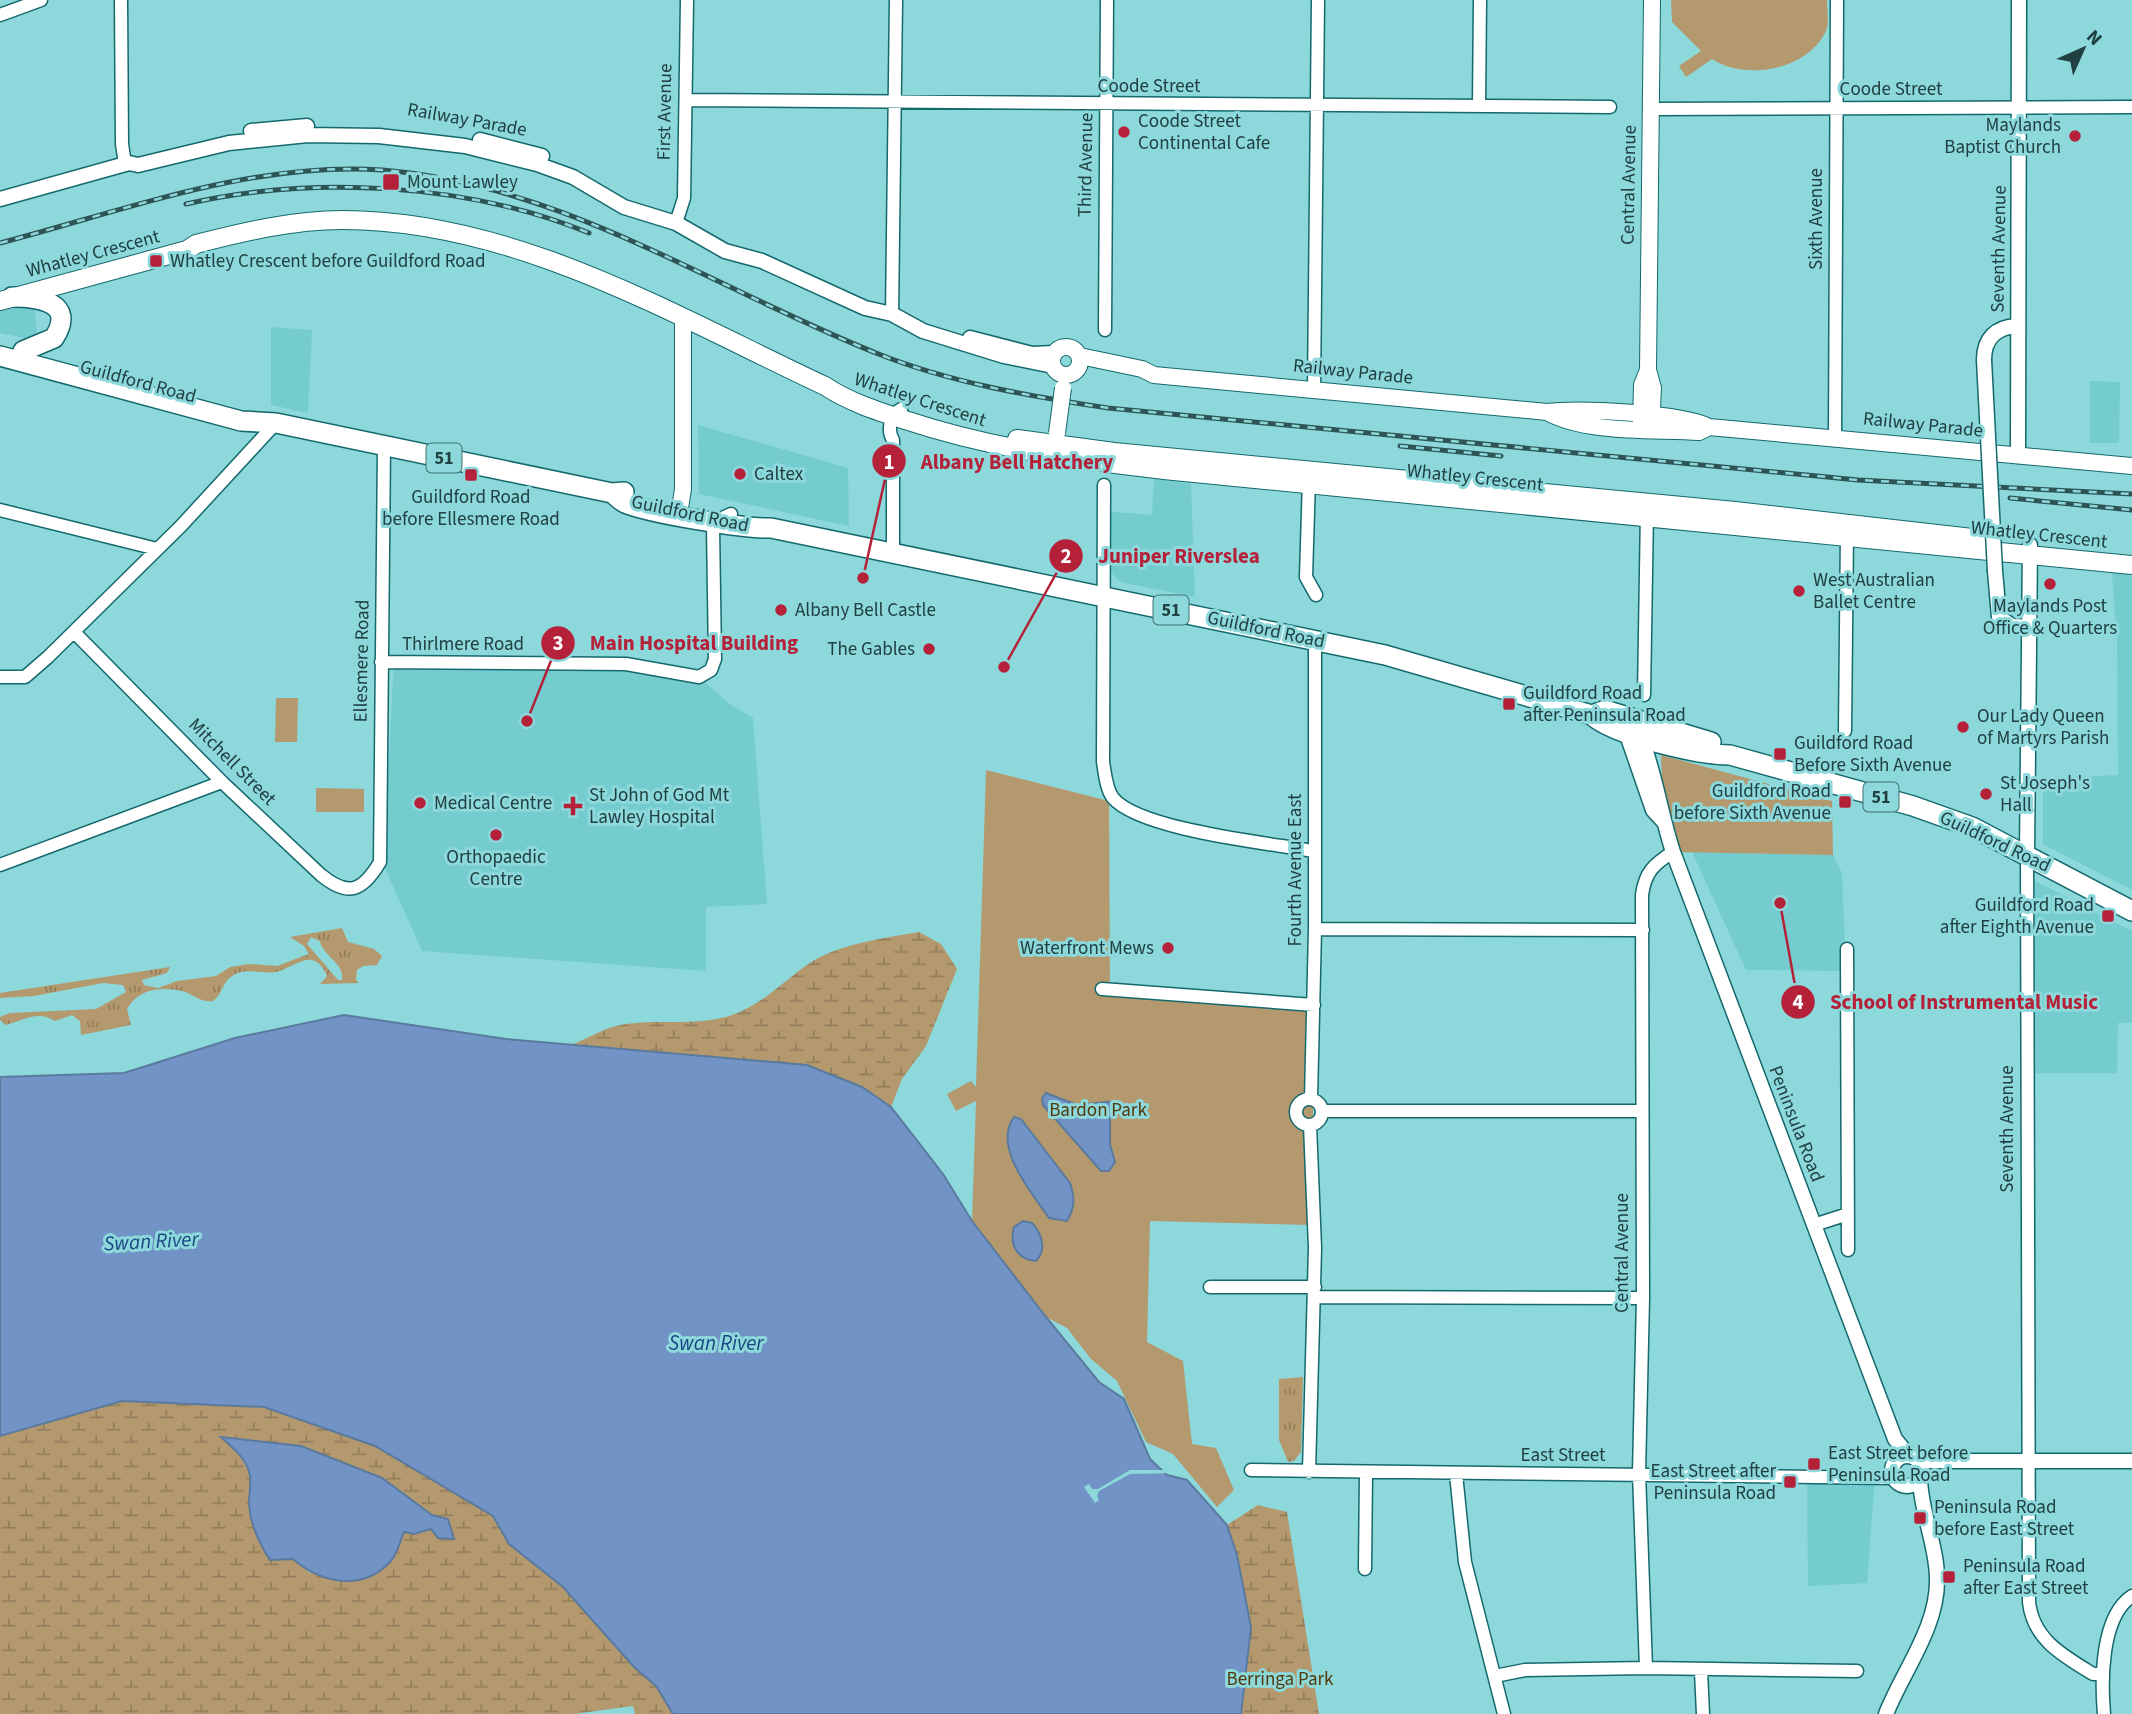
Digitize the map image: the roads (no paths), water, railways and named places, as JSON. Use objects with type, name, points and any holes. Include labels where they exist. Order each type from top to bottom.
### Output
[{"type":"highway","points":[[4,296],[44,298],[56,308],[60,316],[54,338],[23,351]]},
{"type":"highway","name":"Guildford Road","points":[[0,344],[244,411],[276,423]]},
{"type":"highway","name":"Guildford Road","points":[[0,356],[241,421],[276,423],[612,493],[627,491],[680,509],[723,517],[754,519],[771,528],[1385,656],[1592,715],[1605,710],[1630,728],[1709,755],[1730,755],[1913,806],[1972,827],[2132,911]]},
{"type":"highway","name":"Guildford Road","points":[[1630,728],[1714,743],[1730,755]]},
{"type":"main road","name":"Central Avenue","points":[[1646,422],[1653,388],[1648,370],[1652,0]]},
{"type":"main road","name":"Whatley Crescent","points":[[4,296],[187,250],[196,244],[284,225],[342,220],[428,227],[487,240],[533,255],[683,319],[825,386],[842,397],[901,415],[989,435],[1309,476],[1847,530],[2132,565]]},
{"type":"main road","points":[[680,509],[683,319]]},
{"type":"main road","name":"Railway Parade","points":[[1063,371],[1098,369],[1138,379],[1154,375],[1547,412],[1565,409],[1646,422],[1697,421],[1709,427],[2132,466]]},
{"type":"main road","points":[[1050,444],[1063,371]]},
{"type":"main road","name":"Whatley Crescent","points":[[2030,551],[2132,554]]},
{"type":"street","points":[[0,15],[41,0]]},
{"type":"street","points":[[121,0],[122,144],[127,164]]},
{"type":"street","name":"First Avenue","points":[[678,218],[684,198],[687,0]]},
{"type":"street","points":[[893,310],[896,0]]},
{"type":"street","name":"Third Avenue","points":[[1105,330],[1107,0]]},
{"type":"street","points":[[1314,390],[1320,106],[1318,0]]},
{"type":"street","points":[[1479,106],[1480,0]]},
{"type":"street","name":"Sixth Avenue","points":[[1835,437],[1836,0]]},
{"type":"street","name":"Seventh Avenue","points":[[2018,456],[2019,0]]},
{"type":"street","name":"Coode Street","points":[[687,100],[1610,107]]},
{"type":"street","name":"Coode Street","points":[[1651,109],[2132,107]]},
{"type":"street","name":"Railway Parade","points":[[0,199],[127,164],[138,164],[229,143],[299,136],[416,140],[465,146],[537,164],[573,177],[624,207],[678,218],[725,251],[762,261],[865,308],[893,310],[923,331],[1063,371]]},
{"type":"street","points":[[2017,326],[1999,328],[1992,333],[1984,360],[1999,617],[2012,626],[2030,627]]},
{"type":"street","points":[[893,552],[893,440],[900,426],[901,415]]},
{"type":"street","points":[[0,677],[25,677],[74,632],[276,423]]},
{"type":"street","name":"Ellesmere Road","points":[[372,875],[380,862],[384,445]]},
{"type":"street","points":[[1309,476],[1306,577],[1316,595]]},
{"type":"street","points":[[1104,485],[1103,762],[1112,797],[1125,808],[1154,822],[1313,851]]},
{"type":"street","points":[[1644,695],[1646,509]]},
{"type":"street","points":[[0,510],[157,549]]},
{"type":"street","name":"Thirlmere Road","points":[[381,662],[626,664],[699,677],[711,670],[715,659],[712,535],[723,517]]},
{"type":"street","points":[[1845,731],[1847,530]]},
{"type":"street","name":"Seventh Avenue","points":[[2030,551],[2027,854],[2031,1620],[2046,1642],[2094,1674],[2101,1674]]},
{"type":"street","name":"Mitchell Street","points":[[74,632],[222,782],[335,886],[349,890],[362,886],[372,875]]},
{"type":"street","name":"Fourth Avenue East","points":[[1311,1099],[1315,929],[1315,640]]},
{"type":"street","name":"Peninsula Road","points":[[1630,728],[1663,807],[1663,821],[1673,852],[1920,1503],[1936,1563],[1936,1596],[1924,1632],[1886,1714]]},
{"type":"street","points":[[0,864],[222,782]]},
{"type":"street","name":"Central Avenue","points":[[1646,1668],[1639,1474],[1643,1298],[1644,880],[1652,865],[1673,852]]},
{"type":"street","points":[[1315,929],[1643,930]]},
{"type":"street","points":[[1847,949],[1848,1250]]},
{"type":"street","points":[[1102,989],[1314,1005]]},
{"type":"street","points":[[1311,1099],[1317,1102],[1322,1111],[1320,1119],[1310,1125],[1299,1121],[1296,1110],[1303,1100],[1311,1099]]},
{"type":"street","points":[[1322,1111],[1642,1111]]},
{"type":"street","points":[[1309,1472],[1315,1292],[1310,1125]]},
{"type":"street","points":[[1814,1225],[1848,1214]]},
{"type":"street","points":[[1210,1287],[1315,1292],[1643,1298]]},
{"type":"street","name":"East Street","points":[[1251,1470],[1875,1477],[1944,1462],[2029,1459],[2132,1461]]},
{"type":"street","points":[[1364,1569],[1366,1473]]},
{"type":"street","points":[[1456,1474],[1465,1562],[1504,1714]]},
{"type":"street","points":[[2104,1714],[2101,1674],[2114,1617],[2120,1605],[2132,1596]]},
{"type":"street","points":[[1495,1676],[1525,1671],[1646,1668],[1701,1671],[1857,1671]]},
{"type":"street","points":[[1701,1671],[1703,1714]]},
{"type":"water","name":"Swan River","points":[[344,1015],[506,1039],[807,1065],[862,1087],[891,1107],[943,1174],[972,1221],[1046,1317],[1099,1382],[1124,1399],[1150,1459],[1167,1475],[1187,1480],[1227,1525],[1237,1555],[1251,1627],[1241,1714],[673,1714],[656,1686],[634,1667],[563,1587],[509,1544],[493,1516],[375,1446],[264,1407],[122,1401],[0,1436],[0,1077],[124,1073],[235,1038]]},
{"type":"water","points":[[1046,1093],[1077,1105],[1117,1101],[1123,1106],[1110,1118],[1110,1144],[1115,1162],[1109,1171],[1101,1171],[1043,1105],[1042,1098]]},
{"type":"water","points":[[1014,1117],[1021,1119],[1070,1183],[1073,1202],[1067,1221],[1049,1218],[1017,1169],[1008,1142],[1008,1129]]},
{"type":"water","points":[[1023,1221],[1032,1223],[1041,1237],[1041,1252],[1036,1261],[1024,1258],[1014,1245],[1014,1227]]},
{"type":"water","points":[[221,1437],[301,1446],[382,1478],[432,1515],[448,1519],[454,1539],[438,1538],[431,1529],[414,1534],[404,1532],[390,1562],[367,1578],[354,1581],[342,1581],[316,1574],[293,1559],[270,1560],[251,1519],[249,1470],[239,1454]]},
{"type":"railway","points":[[0,243],[141,203],[237,181],[334,169],[382,170],[448,179],[512,195],[635,242],[876,353],[933,373],[1020,393],[1108,408],[1858,480],[2132,494]]},
{"type":"railway","points":[[186,204],[285,189],[389,189],[492,203],[542,216],[589,233]]},
{"type":"railway","points":[[1400,446],[1501,456]]},
{"type":"railway","points":[[2010,498],[2132,510]]},
{"type":"place","name":"Coode Street Continental Cafe","points":[[1124,132]]},
{"type":"place","name":"Maylands Baptist Church","points":[[2075,136]]},
{"type":"place","name":"Mount Lawley","points":[[391,182]]},
{"type":"place","name":"Whatley Crescent before Guildford Road","points":[[156,261]]},
{"type":"place","name":"Caltex","points":[[740,474]]},
{"type":"place","name":"Guildford Road before Ellesmere Road","points":[[471,475]]},
{"type":"place","name":"Albany Bell Hatchery","points":[[863,578]]},
{"type":"place","name":"Maylands Post Office & Quarters","points":[[2050,584]]},
{"type":"place","name":"West Australian Ballet Centre","points":[[1799,591]]},
{"type":"place","name":"Albany Bell Castle","points":[[781,610]]},
{"type":"place","name":"The Gables","points":[[929,649]]},
{"type":"place","name":"Juniper Riverslea","points":[[1004,667]]},
{"type":"place","name":"Guildford Road after Peninsula Road","points":[[1509,704]]},
{"type":"place","name":"Main Hospital Building","points":[[527,721]]},
{"type":"place","name":"Our Lady Queen of Martyrs Parish","points":[[1963,727]]},
{"type":"place","name":"Guildford Road Before Sixth Avenue","points":[[1780,754]]},
{"type":"place","name":"St Joseph's Hall","points":[[1986,794]]},
{"type":"place","name":"Guildford Road before Sixth Avenue","points":[[1845,802]]},
{"type":"place","name":"Medical Centre","points":[[420,803]]},
{"type":"place","name":"St John of God Mt Lawley Hospital","points":[[573,806]]},
{"type":"place","name":"Orthopaedic Centre","points":[[496,835]]},
{"type":"place","name":"School of Instrumental Music","points":[[1780,903]]},
{"type":"place","name":"Guildford Road after Eighth Avenue","points":[[2108,916]]},
{"type":"place","name":"Waterfront Mews","points":[[1168,948]]},
{"type":"place","name":"East Street before Peninsula Road","points":[[1814,1464]]},
{"type":"place","name":"East Street after Peninsula Road","points":[[1790,1482]]},
{"type":"place","name":"Peninsula Road before East Street","points":[[1920,1518]]},
{"type":"place","name":"Peninsula Road after East Street","points":[[1949,1577]]},
{"type":"park label","name":"Bardon Park","points":[[1098,1110]]},
{"type":"park label","name":"Berringa Park","points":[[1280,1679]]}]
